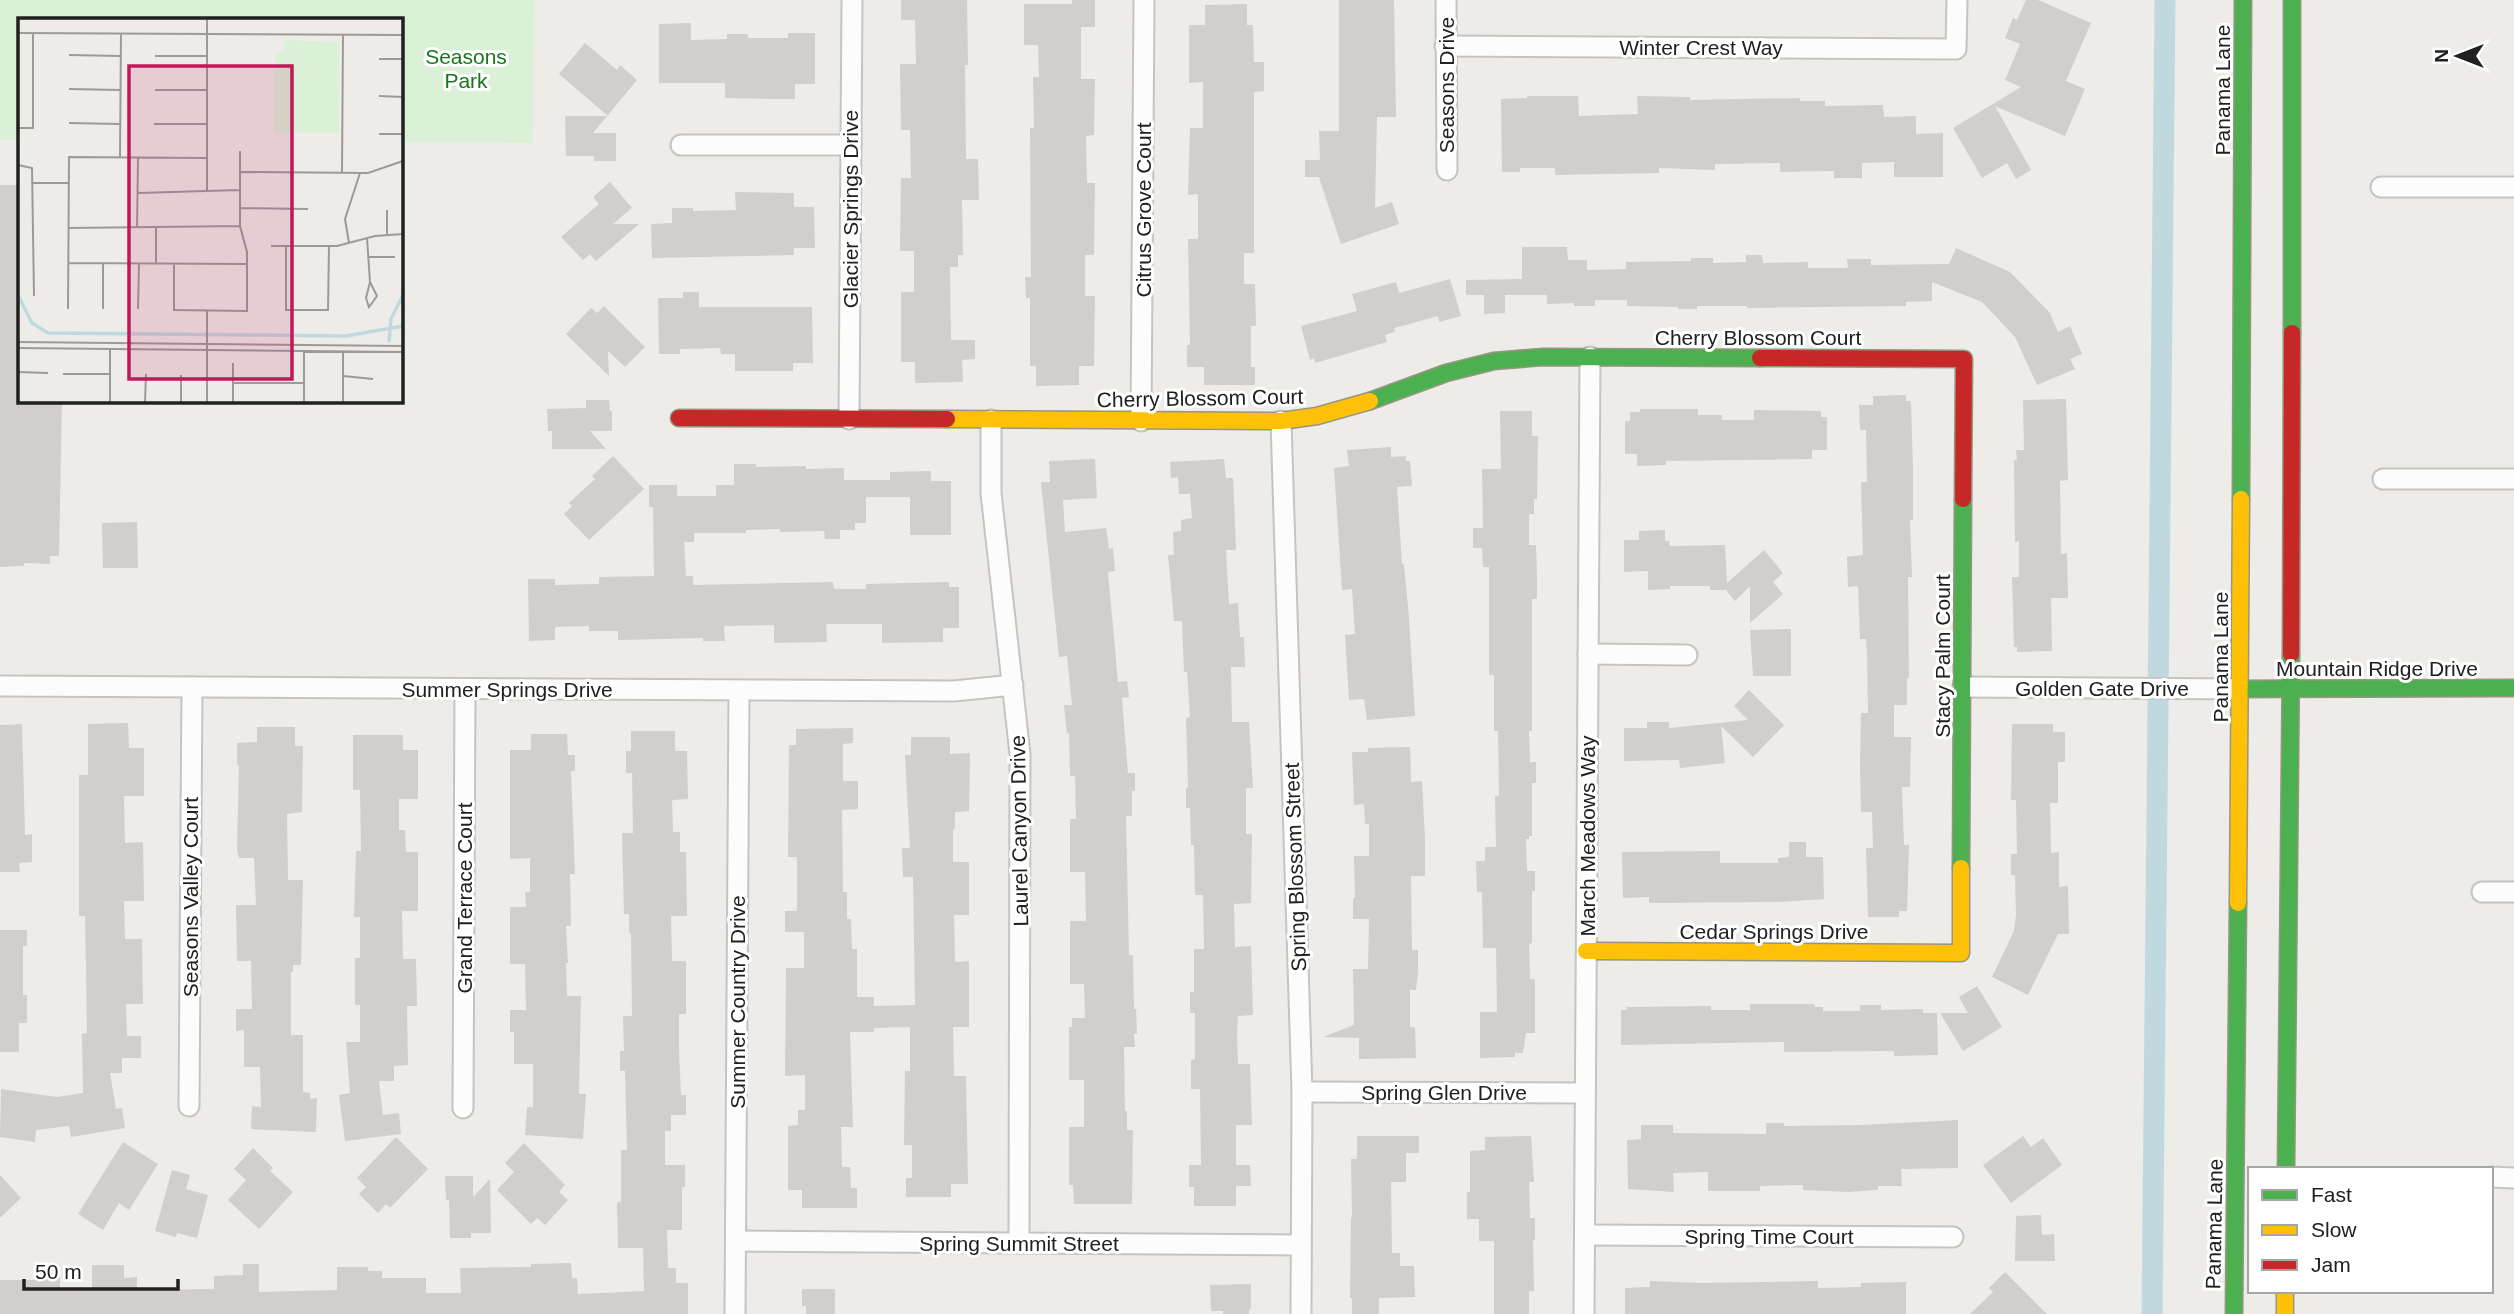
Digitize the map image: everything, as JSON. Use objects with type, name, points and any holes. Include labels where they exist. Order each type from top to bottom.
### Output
[{"type":"street","name":"Glacier Springs Drive","points":[[849,419],[852,0]]},
{"type":"street","name":"Citrus Grove Court","points":[[1142,421],[1144,0]]},
{"type":"street","name":"Seasons Drive","points":[[1446,0],[1447,170]]},
{"type":"street","name":"Winter Crest Way","points":[[1445,46],[1956,49],[1957,0]]},
{"type":"street","name":"Panama Lane","points":[[2239,1311],[2243,0]]},
{"type":"street","points":[[2286,1167],[2291,690],[2292,0]]},
{"type":"street","points":[[681,145],[851,145]]},
{"type":"street","points":[[2381,187],[2514,187]]},
{"type":"street","name":"Cherry Blossom Court","points":[[679,418],[1281,421],[1317,416],[1358,405],[1446,373],[1494,361],[1543,357],[1964,359]]},
{"type":"street","name":"March Meadows Way","points":[[1584,1314],[1590,357]]},
{"type":"street","name":"Stacy Palm Court","points":[[1961,953],[1964,359]]},
{"type":"street","name":"Laurel Canyon Drive","points":[[991,420],[991,493],[1013,685],[1021,788],[1018,1243]]},
{"type":"street","name":"Spring Blossom Street","points":[[1281,421],[1303,1092],[1301,1314]]},
{"type":"street","points":[[2383,480],[2514,479]]},
{"type":"street","points":[[1588,654],[1687,654]]},
{"type":"street","name":"Summer Springs Drive","points":[[0,686],[954,691],[1013,685]]},
{"type":"street","name":"Seasons Valley Court","points":[[189,1106],[192,687]]},
{"type":"street","name":"Golden Gate Drive","points":[[1963,687],[2241,689]]},
{"type":"street","name":"Mountain Ridge Drive","points":[[2241,689],[2514,688]]},
{"type":"street","name":"Grand Terrace Court","points":[[463,1108],[466,689]]},
{"type":"street","name":"Summer Country Drive","points":[[735,1314],[739,691]]},
{"type":"street","points":[[2482,892],[2514,892]]},
{"type":"street","name":"Cedar Springs Drive","points":[[1586,951],[1961,953]]},
{"type":"street","name":"Spring Glen Drive","points":[[1303,1092],[1585,1093]]},
{"type":"street","points":[[2493,1177],[2514,1178]]},
{"type":"street","name":"Spring Time Court","points":[[1585,1235],[1953,1237]]},
{"type":"street","name":"Spring Summit Street","points":[[736,1241],[1301,1245]]},
{"type":"street","points":[[2285,1293],[2285,1314]]},
{"type":"green space","name":"Seasons Park","points":[[0,0],[534,0],[533,143],[402,142],[402,18],[18,18],[18,140],[0,140]]},
{"type":"building","points":[[901,0],[967,0],[966,159],[978,159],[979,200],[962,200],[963,255],[958,255],[958,267],[950,267],[951,340],[975,340],[975,359],[962,360],[963,382],[915,383],[915,362],[901,362],[901,292],[914,292],[914,251],[900,251],[901,178],[911,178],[910,130],[901,130],[900,64],[916,64],[915,20],[901,20]]},
{"type":"building","points":[[1072,0],[1095,0],[1095,27],[1081,27],[1081,79],[1095,79],[1094,135],[1086,136],[1087,183],[1095,183],[1094,255],[1085,255],[1085,296],[1095,296],[1094,366],[1079,366],[1079,385],[1036,386],[1036,366],[1030,366],[1030,298],[1026,298],[1025,277],[1031,277],[1030,128],[1034,128],[1033,77],[1039,77],[1038,45],[1024,45],[1024,4],[1072,4]]},
{"type":"building","points":[[1339,0],[1394,0],[1396,117],[1377,117],[1375,208],[1392,202],[1399,224],[1341,244],[1319,177],[1305,177],[1305,160],[1320,160],[1319,131],[1339,131]]},
{"type":"building","points":[[2026,0],[2038,0],[2091,23],[2066,81],[2085,89],[2065,136],[1995,106],[2031,170],[2016,179],[2007,163],[1982,178],[1953,128],[2021,87],[2005,80],[2020,44],[2005,38],[2013,18],[2017,20]]},
{"type":"building","points":[[1247,4],[1247,25],[1253,25],[1254,62],[1264,62],[1264,91],[1254,92],[1254,253],[1244,253],[1244,284],[1255,284],[1256,326],[1251,326],[1251,367],[1255,367],[1255,385],[1204,385],[1204,367],[1187,367],[1187,345],[1190,345],[1188,239],[1198,239],[1198,194],[1188,195],[1190,128],[1203,128],[1203,82],[1189,83],[1189,25],[1205,25],[1205,5]]},
{"type":"building","points":[[691,23],[691,40],[727,39],[727,34],[748,34],[748,38],[788,38],[788,33],[815,33],[815,84],[795,84],[795,99],[773,99],[725,98],[725,83],[659,83],[659,24]]},
{"type":"building","points":[[585,43],[617,70],[620,65],[637,80],[607,116],[559,74]]},
{"type":"building","points":[[1578,96],[1579,116],[1638,114],[1637,96],[1690,97],[1690,100],[1800,98],[1800,101],[1825,101],[1825,106],[1883,105],[1884,117],[1916,116],[1916,134],[1943,133],[1943,177],[1894,177],[1894,162],[1862,163],[1862,178],[1834,178],[1834,171],[1780,172],[1780,163],[1715,164],[1715,170],[1659,168],[1659,173],[1555,175],[1555,168],[1520,168],[1520,172],[1502,172],[1501,99]]},
{"type":"building","points":[[565,116],[607,116],[593,133],[616,133],[616,161],[594,161],[594,156],[566,156]]},
{"type":"building","points":[[610,182],[632,208],[613,224],[639,224],[596,261],[590,254],[583,260],[561,237],[599,204],[593,197]]},
{"type":"building","points":[[0,185],[18,185],[18,402],[62,402],[59,556],[50,556],[50,564],[24,563],[24,566],[0,567]]},
{"type":"building","points":[[735,192],[794,193],[794,207],[814,207],[815,248],[794,248],[794,255],[652,258],[651,224],[672,223],[672,208],[693,208],[693,211],[736,210]]},
{"type":"building","points":[[1522,247],[1567,247],[1568,260],[1587,260],[1587,270],[1626,269],[1626,262],[1691,261],[1691,258],[1713,258],[1713,263],[1746,262],[1746,255],[1762,255],[1763,263],[1808,262],[1808,268],[1848,268],[1847,259],[1871,259],[1871,265],[1949,264],[1956,248],[2010,272],[2050,313],[2058,332],[2070,326],[2082,354],[2070,359],[2075,369],[2037,385],[2015,337],[1982,302],[1932,282],[1932,301],[1906,302],[1906,306],[1697,306],[1697,309],[1678,309],[1627,306],[1627,300],[1595,300],[1595,306],[1574,306],[1574,303],[1547,304],[1547,295],[1505,295],[1505,313],[1484,314],[1484,295],[1466,295],[1466,280],[1522,279]]},
{"type":"building","points":[[1450,279],[1461,316],[1439,322],[1438,316],[1394,328],[1395,332],[1385,335],[1387,342],[1315,363],[1314,358],[1310,360],[1301,326],[1357,311],[1352,294],[1396,282],[1399,293]]},
{"type":"building","points":[[683,292],[699,292],[699,307],[812,307],[813,363],[793,363],[793,371],[735,371],[735,354],[721,354],[720,348],[680,349],[680,354],[659,354],[658,298],[683,298]]},
{"type":"building","points":[[604,306],[645,347],[625,367],[608,351],[609,376],[566,334],[591,308],[597,313]]},
{"type":"building","points":[[1906,395],[1906,401],[1911,401],[1913,468],[1913,520],[1910,520],[1912,577],[1908,577],[1909,678],[1907,705],[1894,705],[1894,737],[1911,737],[1910,787],[1902,787],[1904,845],[1909,845],[1907,911],[1899,911],[1899,917],[1868,917],[1866,848],[1873,848],[1872,812],[1861,812],[1860,766],[1861,713],[1868,713],[1867,654],[1866,639],[1860,639],[1858,586],[1848,587],[1847,557],[1863,555],[1861,482],[1867,482],[1866,430],[1860,430],[1859,405],[1873,405],[1873,396]]},
{"type":"building","points":[[2066,399],[2068,480],[2060,481],[2061,554],[2067,553],[2068,598],[2051,598],[2052,651],[2017,652],[2017,647],[2014,647],[2012,577],[2019,577],[2019,541],[2015,542],[2014,460],[2017,460],[2016,450],[2024,450],[2023,400]]},
{"type":"building","points":[[586,400],[609,400],[612,431],[590,431],[606,449],[552,449],[552,431],[548,431],[547,409],[586,408]]},
{"type":"building","points":[[1640,409],[1698,409],[1698,415],[1722,415],[1722,420],[1754,420],[1754,410],[1821,411],[1821,417],[1827,417],[1827,450],[1812,450],[1812,459],[1666,461],[1666,465],[1637,466],[1637,454],[1625,454],[1625,421],[1630,421],[1630,412],[1640,412]]},
{"type":"building","points":[[1500,411],[1532,411],[1532,436],[1538,436],[1537,499],[1534,499],[1534,514],[1529,514],[1529,545],[1536,545],[1537,577],[1537,599],[1532,599],[1532,731],[1529,731],[1530,762],[1536,762],[1536,783],[1532,783],[1532,836],[1526,839],[1527,871],[1535,871],[1535,891],[1532,891],[1532,943],[1529,944],[1530,979],[1535,979],[1535,1033],[1526,1033],[1523,1053],[1515,1053],[1515,1057],[1480,1058],[1480,1012],[1497,1012],[1496,948],[1483,948],[1482,892],[1477,892],[1476,861],[1485,861],[1485,847],[1496,847],[1495,796],[1499,796],[1498,731],[1494,731],[1494,675],[1489,675],[1489,567],[1483,567],[1482,548],[1473,548],[1473,528],[1483,528],[1482,469],[1501,469]]},
{"type":"building","points":[[1391,447],[1391,457],[1406,456],[1406,461],[1410,461],[1412,486],[1397,487],[1415,716],[1367,720],[1364,699],[1349,700],[1345,635],[1355,634],[1352,589],[1342,590],[1334,468],[1349,466],[1347,450]]},
{"type":"building","points":[[613,456],[644,489],[589,540],[564,514],[572,506],[569,503],[595,479],[592,476]]},
{"type":"building","points":[[1095,459],[1097,498],[1063,500],[1065,532],[1106,528],[1109,549],[1113,548],[1115,571],[1108,572],[1118,682],[1127,681],[1129,697],[1122,698],[1128,773],[1135,773],[1132,816],[1126,816],[1129,955],[1133,955],[1137,1034],[1134,1034],[1135,1047],[1124,1047],[1127,1130],[1133,1130],[1132,1204],[1074,1204],[1073,1185],[1069,1185],[1069,1127],[1084,1127],[1084,1080],[1069,1080],[1069,1027],[1072,1027],[1072,1018],[1085,1018],[1084,984],[1070,984],[1070,921],[1086,921],[1085,872],[1070,872],[1070,819],[1076,819],[1075,776],[1070,776],[1069,733],[1067,734],[1064,705],[1072,705],[1067,656],[1059,657],[1041,482],[1050,482],[1049,461]]},
{"type":"building","points":[[1224,459],[1226,478],[1233,478],[1236,550],[1226,550],[1229,604],[1238,603],[1240,637],[1244,637],[1245,667],[1231,667],[1232,722],[1249,722],[1253,788],[1246,788],[1246,834],[1252,834],[1251,903],[1234,904],[1235,947],[1251,946],[1253,1015],[1238,1016],[1237,1032],[1238,1064],[1250,1064],[1252,1125],[1236,1125],[1236,1165],[1250,1165],[1251,1186],[1236,1186],[1236,1206],[1194,1206],[1194,1187],[1189,1187],[1189,1165],[1201,1165],[1200,1089],[1191,1089],[1191,1060],[1195,1059],[1195,1013],[1190,1013],[1190,992],[1194,992],[1194,949],[1204,949],[1203,895],[1195,895],[1194,845],[1191,845],[1190,808],[1186,808],[1186,718],[1190,717],[1187,672],[1184,672],[1182,621],[1174,621],[1168,555],[1174,555],[1173,532],[1181,531],[1181,520],[1192,518],[1190,494],[1179,494],[1178,477],[1171,478],[1170,462]]},
{"type":"building","points":[[734,464],[756,464],[756,467],[806,466],[806,469],[844,468],[844,480],[890,480],[890,472],[931,471],[931,481],[951,481],[951,535],[910,535],[910,497],[866,497],[866,523],[855,523],[855,530],[840,530],[840,539],[825,539],[824,531],[780,532],[780,529],[746,530],[746,533],[694,533],[694,542],[684,542],[686,576],[693,576],[693,585],[833,582],[834,589],[866,589],[866,584],[949,582],[949,587],[959,587],[959,628],[943,628],[943,642],[882,643],[882,624],[826,624],[827,642],[774,643],[774,625],[724,626],[725,641],[703,641],[703,638],[618,640],[618,631],[589,631],[589,626],[555,627],[555,640],[529,641],[528,579],[555,579],[555,585],[599,584],[599,577],[654,576],[653,507],[649,507],[649,485],[677,485],[677,496],[716,496],[716,485],[734,485]]},
{"type":"building","points":[[137,522],[138,568],[103,568],[102,523]]},
{"type":"building","points":[[1665,530],[1665,541],[1669,541],[1670,546],[1725,545],[1727,583],[1764,550],[1783,573],[1773,582],[1783,594],[1750,623],[1750,586],[1735,601],[1726,590],[1710,590],[1710,586],[1670,586],[1670,589],[1648,590],[1648,571],[1624,572],[1624,540],[1639,540],[1639,531]]},
{"type":"building","points":[[1791,629],[1791,676],[1753,676],[1750,630]]},
{"type":"building","points":[[1749,690],[1784,725],[1753,757],[1721,726],[1725,763],[1680,768],[1679,760],[1624,761],[1624,728],[1647,728],[1647,722],[1669,722],[1669,728],[1748,720],[1734,706]]},
{"type":"building","points":[[128,723],[129,748],[144,748],[144,796],[124,796],[125,843],[143,842],[144,901],[124,901],[125,939],[142,939],[143,1004],[126,1004],[127,1036],[141,1036],[141,1058],[122,1058],[122,1073],[110,1073],[116,1109],[122,1108],[125,1128],[71,1137],[69,1126],[36,1130],[35,1142],[0,1137],[1,1089],[57,1097],[83,1093],[82,1034],[87,1033],[85,916],[79,916],[79,775],[88,775],[88,724]]},
{"type":"building","points":[[22,724],[25,835],[32,834],[32,862],[19,863],[20,872],[0,872],[0,725]]},
{"type":"building","points":[[2012,724],[2053,724],[2053,732],[2065,732],[2065,762],[2058,762],[2058,803],[2050,803],[2051,853],[2059,852],[2059,887],[2068,886],[2069,934],[2058,934],[2028,995],[1992,977],[2014,931],[2016,915],[2015,875],[2011,875],[2011,854],[2017,854],[2016,800],[2011,800]]},
{"type":"building","points":[[257,727],[295,727],[295,746],[303,746],[302,812],[287,814],[288,880],[303,880],[301,965],[293,965],[291,972],[291,1035],[303,1035],[303,1092],[310,1093],[310,1099],[317,1098],[316,1132],[251,1129],[252,1106],[261,1107],[260,1067],[244,1067],[244,1030],[236,1031],[236,1009],[252,1009],[251,961],[237,961],[236,905],[256,905],[254,858],[239,858],[237,850],[237,743],[257,742]]},
{"type":"building","points":[[853,728],[853,743],[843,744],[843,781],[858,781],[858,809],[842,810],[843,892],[847,892],[847,919],[851,919],[852,949],[857,949],[857,997],[874,997],[874,1006],[915,1005],[913,877],[903,877],[902,848],[910,848],[905,755],[911,755],[911,737],[950,737],[950,754],[970,753],[969,811],[955,812],[953,829],[953,862],[969,862],[969,915],[954,915],[955,962],[969,961],[969,1027],[953,1027],[954,1076],[966,1076],[968,1184],[951,1184],[951,1197],[906,1197],[906,1178],[912,1178],[912,1145],[904,1145],[905,1071],[910,1071],[910,1027],[874,1028],[874,1032],[850,1032],[853,1127],[841,1127],[842,1167],[850,1167],[851,1188],[857,1188],[857,1208],[802,1208],[802,1190],[788,1190],[788,1126],[798,1125],[798,1110],[805,1110],[805,1075],[785,1076],[786,968],[804,968],[804,932],[785,932],[785,911],[797,911],[797,857],[788,857],[789,745],[796,745],[796,729]]},
{"type":"building","points":[[631,731],[675,731],[675,751],[687,751],[688,799],[672,800],[673,832],[680,832],[680,852],[686,852],[687,916],[671,916],[672,961],[686,961],[686,1014],[679,1014],[679,1051],[681,1095],[686,1095],[686,1115],[671,1115],[671,1131],[665,1131],[665,1165],[685,1165],[682,1230],[667,1230],[668,1268],[676,1268],[676,1283],[688,1283],[688,1314],[0,1314],[0,1280],[60,1277],[60,1289],[92,1288],[92,1265],[124,1265],[124,1278],[137,1277],[137,1290],[214,1289],[214,1276],[243,1275],[243,1264],[259,1264],[259,1292],[337,1290],[337,1267],[368,1267],[368,1271],[382,1271],[382,1278],[426,1278],[426,1293],[461,1293],[460,1268],[531,1267],[531,1264],[571,1263],[572,1278],[577,1278],[578,1294],[644,1291],[643,1248],[618,1248],[617,1202],[621,1202],[621,1150],[627,1150],[625,1071],[620,1071],[620,1051],[624,1051],[623,1016],[632,1016],[631,933],[629,914],[624,914],[622,833],[633,833],[632,773],[626,773],[626,751],[631,751]]},
{"type":"building","points":[[531,734],[567,734],[568,755],[575,755],[575,771],[571,771],[575,874],[570,874],[571,926],[566,926],[566,963],[567,996],[581,996],[579,1094],[586,1094],[583,1139],[525,1135],[527,1107],[533,1107],[533,1064],[514,1064],[514,1032],[510,1032],[510,1010],[526,1010],[525,964],[510,964],[510,907],[526,907],[525,892],[530,892],[530,858],[510,859],[510,750],[531,750]]},
{"type":"building","points":[[353,735],[403,735],[403,750],[418,750],[418,799],[399,799],[399,830],[405,830],[406,852],[418,852],[418,911],[402,911],[403,959],[416,959],[417,1006],[407,1006],[408,1065],[394,1066],[394,1081],[379,1081],[383,1115],[399,1113],[401,1134],[345,1141],[339,1095],[350,1093],[346,1042],[360,1042],[360,1005],[355,1005],[355,958],[360,958],[360,917],[354,917],[356,851],[361,851],[360,790],[353,790]]},
{"type":"building","points":[[1410,747],[1411,782],[1422,781],[1425,838],[1425,876],[1411,876],[1412,950],[1418,950],[1418,972],[1416,990],[1410,990],[1410,1027],[1415,1027],[1416,1058],[1359,1059],[1359,1038],[1323,1037],[1354,1025],[1353,969],[1368,969],[1369,919],[1353,919],[1353,898],[1354,856],[1369,856],[1369,824],[1365,824],[1364,804],[1354,805],[1352,752],[1368,752],[1368,748]]},
{"type":"building","points":[[1789,842],[1806,842],[1806,857],[1823,857],[1824,899],[1649,903],[1649,897],[1623,898],[1622,852],[1720,851],[1720,863],[1778,863],[1778,858],[1789,857]]},
{"type":"building","points":[[0,930],[27,930],[27,946],[23,946],[23,995],[27,995],[27,1023],[19,1023],[19,1052],[0,1052]]},
{"type":"building","points":[[1977,986],[2002,1027],[1963,1051],[1940,1013],[1968,1013],[1959,997]]},
{"type":"building","points":[[1750,1004],[1814,1004],[1815,1007],[1823,1007],[1823,1011],[1860,1011],[1860,1005],[1881,1005],[1881,1010],[1923,1009],[1923,1013],[1937,1013],[1938,1055],[1894,1056],[1894,1051],[1784,1052],[1784,1042],[1621,1045],[1621,1010],[1627,1010],[1626,1007],[1711,1006],[1711,1010],[1750,1010]]},
{"type":"building","points":[[1958,1120],[1958,1168],[1901,1169],[1902,1186],[1878,1186],[1878,1190],[1848,1192],[1803,1190],[1803,1185],[1760,1186],[1760,1191],[1708,1191],[1708,1172],[1673,1173],[1674,1192],[1628,1189],[1627,1140],[1641,1139],[1641,1125],[1673,1125],[1673,1133],[1766,1134],[1766,1123],[1784,1123],[1784,1126],[1861,1125]]},
{"type":"building","points":[[1357,1136],[1419,1136],[1419,1153],[1406,1153],[1406,1182],[1391,1182],[1392,1253],[1400,1253],[1400,1266],[1414,1266],[1415,1297],[1379,1298],[1379,1314],[1352,1314],[1350,1298],[1351,1159],[1357,1159]]},
{"type":"building","points":[[1531,1136],[1534,1182],[1529,1182],[1530,1218],[1535,1218],[1534,1291],[1529,1291],[1529,1314],[1494,1314],[1494,1241],[1479,1241],[1479,1219],[1467,1219],[1470,1151],[1485,1150],[1485,1137]]},
{"type":"building","points":[[2023,1136],[2031,1147],[2043,1138],[2062,1165],[2011,1203],[1983,1165]]},
{"type":"building","points":[[396,1137],[428,1169],[390,1208],[386,1204],[378,1213],[359,1194],[366,1187],[357,1178]]},
{"type":"building","points":[[123,1142],[158,1164],[129,1210],[119,1203],[103,1230],[78,1214]]},
{"type":"building","points":[[524,1143],[565,1185],[559,1192],[568,1200],[545,1225],[537,1218],[531,1224],[497,1190],[514,1172],[505,1163]]},
{"type":"building","points":[[253,1148],[273,1168],[270,1171],[293,1192],[259,1229],[228,1200],[246,1180],[234,1169]]},
{"type":"building","points":[[172,1170],[190,1175],[186,1189],[208,1195],[197,1238],[177,1233],[176,1237],[155,1231]]},
{"type":"building","points":[[0,1175],[21,1198],[0,1218]]},
{"type":"building","points":[[445,1176],[473,1176],[473,1197],[490,1179],[491,1233],[471,1233],[471,1238],[450,1238]]},
{"type":"building","points":[[2041,1215],[2042,1235],[2054,1234],[2055,1261],[2015,1261],[2016,1216]]},
{"type":"building","points":[[2005,1272],[2047,1314],[1970,1314],[1993,1292],[1989,1288]]},
{"type":"building","points":[[1650,1281],[1818,1281],[1818,1288],[1906,1282],[1906,1314],[1625,1314],[1625,1288],[1650,1287]]},
{"type":"building","points":[[1251,1284],[1249,1314],[1211,1311],[1210,1285]]},
{"type":"building","points":[[802,1289],[835,1289],[835,1314],[806,1314],[806,1306],[802,1306]]},
{"type":"waterway","points":[[2152,1314],[2165,0]]},
{"type":"traffic: fast","points":[[2241,499],[2243,0]]},
{"type":"traffic: fast","points":[[2292,0],[2292,333]]},
{"type":"traffic: fast","points":[[1370,401],[1446,373],[1494,361],[1543,357],[1760,358]]},
{"type":"traffic: fast","points":[[1961,868],[1963,499]]},
{"type":"traffic: fast","points":[[2286,1167],[2291,654]]},
{"type":"traffic: fast","points":[[2241,689],[2514,688]]},
{"type":"traffic: fast","points":[[2234,1314],[2238,903]]},
{"type":"traffic: slow","points":[[947,419],[1281,421],[1317,416],[1370,401]]},
{"type":"traffic: slow","points":[[2238,903],[2241,499]]},
{"type":"traffic: slow","points":[[1586,951],[1961,953],[1961,868]]},
{"type":"traffic: slow","points":[[2285,1293],[2285,1314]]},
{"type":"traffic: jam","points":[[2291,654],[2292,333]]},
{"type":"traffic: jam","points":[[1760,358],[1964,359],[1963,499]]},
{"type":"traffic: jam","points":[[679,418],[947,419]]}]
